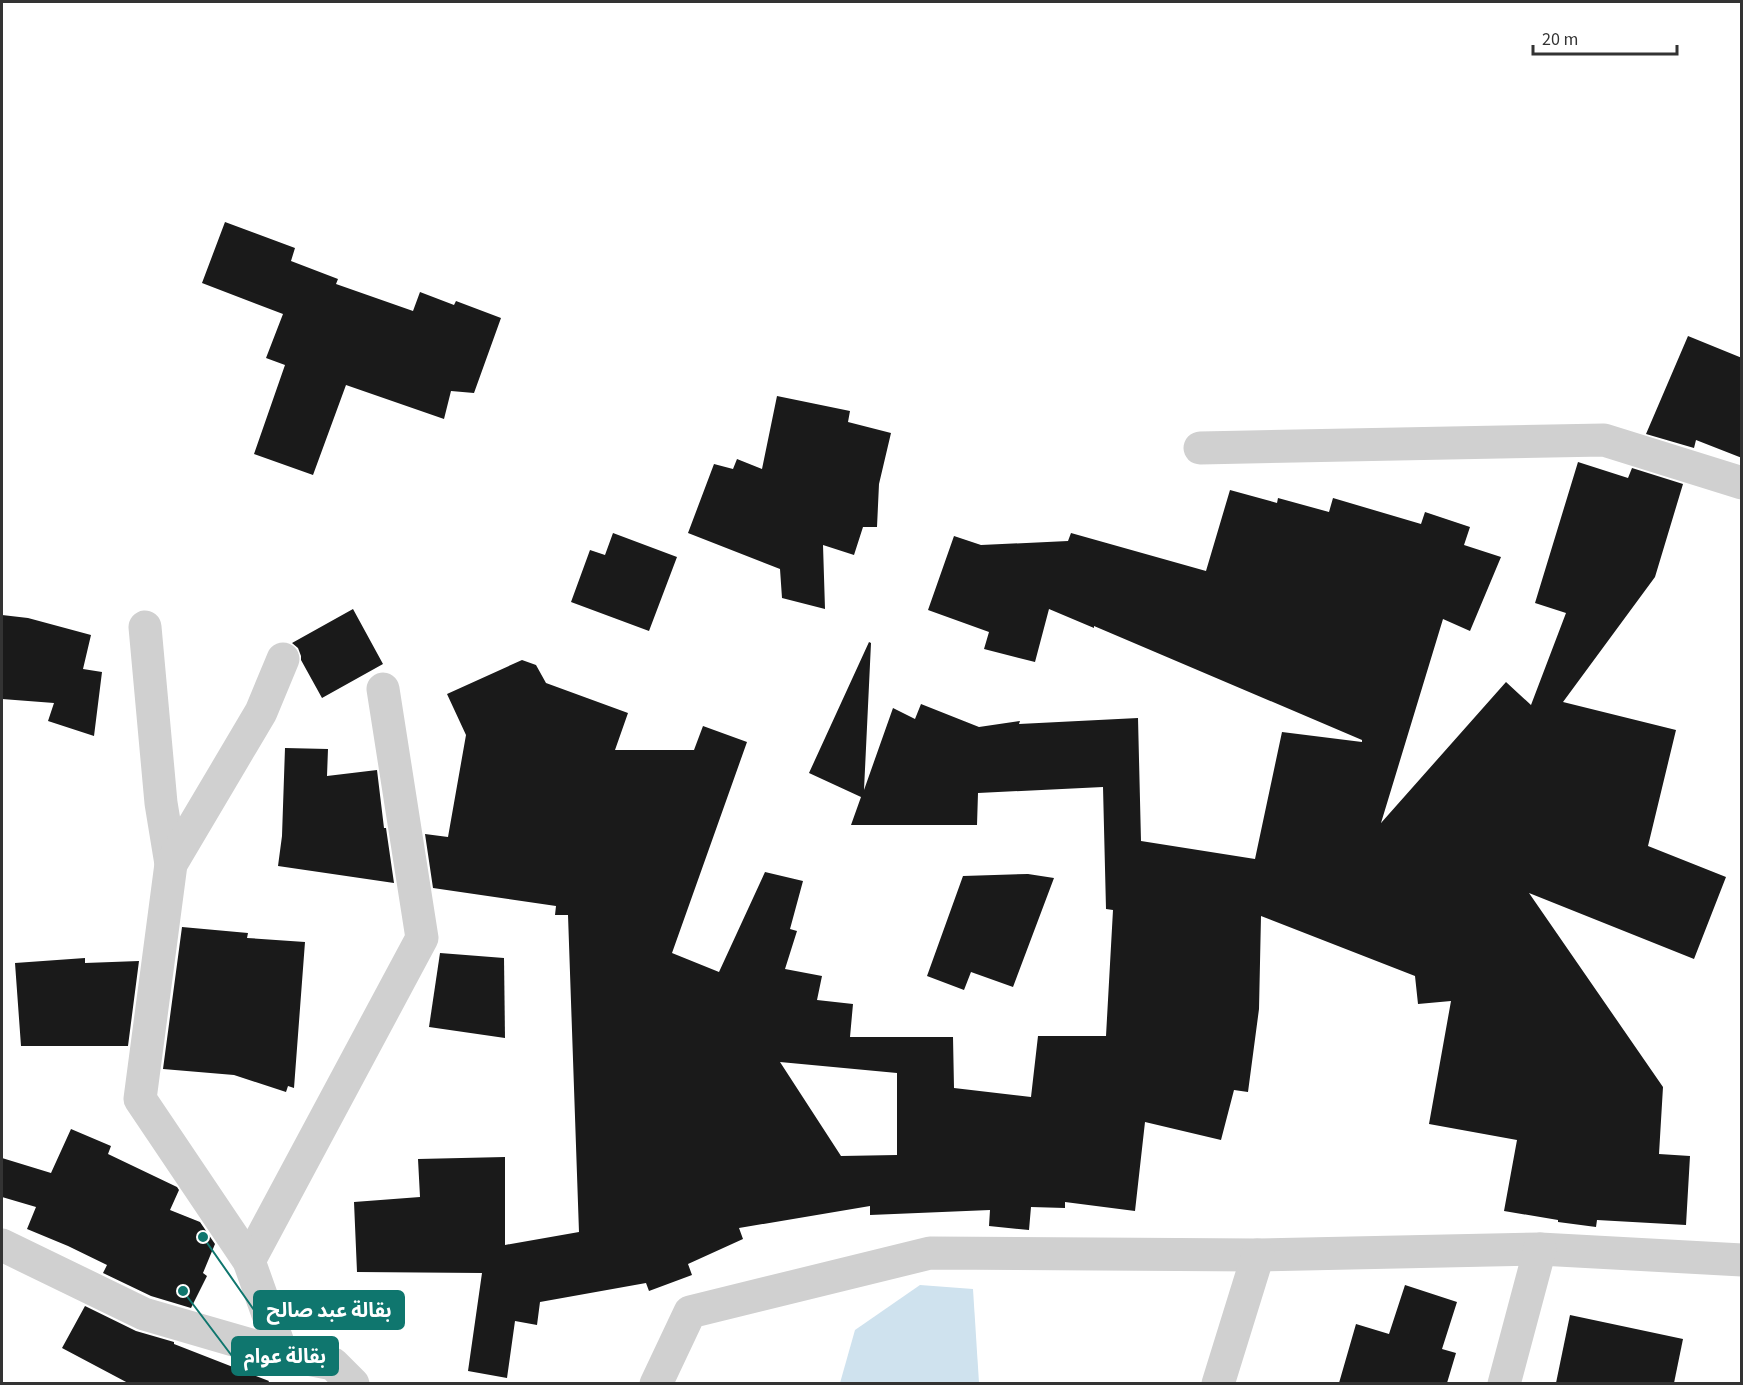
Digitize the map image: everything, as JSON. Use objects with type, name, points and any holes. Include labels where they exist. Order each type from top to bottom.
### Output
[{"type":"street","points":[[1200,448],[1604,440],[1742,483]]},
{"type":"street","points":[[146,627],[161,802],[171,864],[140,1099],[249,1261],[282,1353]]},
{"type":"street","points":[[171,864],[261,712],[283,658]]},
{"type":"street","points":[[249,1261],[422,938],[383,689]]},
{"type":"street","points":[[2,1245],[144,1314],[282,1353],[333,1364],[352,1383]]},
{"type":"street","points":[[1504,1383],[1540,1249]]},
{"type":"street","points":[[656,1383],[690,1312],[930,1253],[1258,1255],[1540,1249],[1742,1260]]},
{"type":"street","points":[[1218,1383],[1258,1255]]},
{"type":"water","points":[[920,1285],[973,1289],[979,1383],[840,1383],[855,1330]]},
{"type":"building","points":[[225,222],[295,248],[291,261],[338,279],[336,284],[413,311],[420,292],[454,305],[456,301],[501,318],[474,393],[451,391],[444,419],[346,385],[313,475],[254,454],[285,365],[266,358],[283,314],[202,283]]},
{"type":"building","points":[[1688,336],[1742,358],[1742,458],[1696,440],[1694,448],[1646,434]]},
{"type":"building","points":[[777,396],[850,411],[848,422],[891,433],[879,484],[877,527],[863,527],[854,555],[823,545],[825,609],[782,598],[780,569],[688,533],[714,464],[733,469],[737,459],[762,469]]},
{"type":"building","points":[[1578,462],[1628,478],[1632,468],[1683,484],[1655,577],[1563,702],[1676,730],[1648,846],[1726,877],[1694,959],[1529,893],[1663,1087],[1659,1154],[1690,1156],[1686,1225],[1597,1220],[1596,1227],[1504,1211],[1517,1140],[1429,1124],[1451,1001],[1418,1004],[1415,976],[1261,916],[1259,1009],[1248,1092],[1234,1090],[1221,1140],[1145,1122],[1135,1211],[1065,1202],[1065,1208],[1031,1207],[1029,1230],[989,1226],[990,1210],[870,1215],[870,1206],[739,1228],[743,1239],[688,1264],[692,1275],[649,1291],[646,1283],[540,1302],[537,1325],[515,1321],[507,1378],[468,1371],[482,1273],[357,1272],[354,1202],[420,1197],[418,1159],[505,1157],[505,1245],[579,1232],[568,915],[555,915],[556,906],[433,888],[425,834],[448,837],[466,735],[447,694],[522,660],[536,665],[546,683],[628,713],[615,750],[694,750],[703,726],[747,742],[672,953],[719,972],[765,872],[803,881],[790,929],[797,931],[785,969],[822,976],[817,1000],[853,1004],[850,1037],[953,1037],[954,1088],[1031,1097],[1038,1036],[1106,1036],[1113,910],[1106,909],[1103,787],[978,793],[977,825],[851,825],[861,797],[809,773],[869,642],[871,643],[864,790],[893,708],[915,719],[921,704],[979,727],[1020,721],[1019,724],[1138,718],[1141,841],[1255,859],[1282,732],[1362,742],[1362,740],[1049,609],[1035,662],[984,649],[989,632],[928,610],[954,536],[981,545],[1068,541],[1071,533],[1206,571],[1230,490],[1277,503],[1278,498],[1329,512],[1333,498],[1421,524],[1425,512],[1470,527],[1464,545],[1501,557],[1470,631],[1443,619],[1381,823],[1506,682],[1531,705],[1566,613],[1535,603]],"holes":[[[780,1062],[897,1073],[897,1155],[841,1156]]]},
{"type":"building","points":[[613,533],[677,557],[649,631],[571,602],[590,550],[605,555]]},
{"type":"building","points":[[353,609],[383,664],[322,698],[301,660],[298,648],[292,643]]},
{"type":"building","points":[[2,615],[28,618],[91,635],[83,669],[102,672],[94,736],[48,721],[54,703],[2,699]]},
{"type":"building","points":[[285,748],[328,749],[327,776],[377,770],[394,883],[278,866],[282,836]]},
{"type":"building","points":[[1028,874],[1054,878],[1013,987],[971,972],[964,990],[927,976],[963,876]]},
{"type":"building","points":[[182,927],[248,933],[247,938],[305,942],[294,1088],[288,1086],[286,1092],[234,1075],[163,1069]]},
{"type":"building","points":[[440,953],[504,958],[505,1038],[429,1027]]},
{"type":"building","points":[[85,958],[85,963],[139,961],[128,1046],[21,1046],[15,963]]},
{"type":"building","points":[[71,1129],[111,1146],[108,1154],[177,1187],[179,1190],[170,1210],[200,1222],[215,1244],[203,1273],[207,1276],[191,1308],[151,1296],[103,1273],[107,1265],[27,1229],[36,1207],[2,1197],[2,1158],[51,1173]]},
{"type":"building","points":[[1405,1285],[1457,1302],[1442,1349],[1456,1353],[1447,1383],[1339,1383],[1356,1324],[1389,1334]]},
{"type":"building","points":[[85,1306],[136,1331],[174,1342],[174,1344],[269,1381],[268,1383],[128,1383],[62,1348]]},
{"type":"building","points":[[1570,1315],[1683,1339],[1674,1383],[1556,1383]]},
{"type":"place","name":"بقالة عبد صالح","points":[[203,1237]]},
{"type":"place","name":"بقالة عوام","points":[[183,1291]]}]
